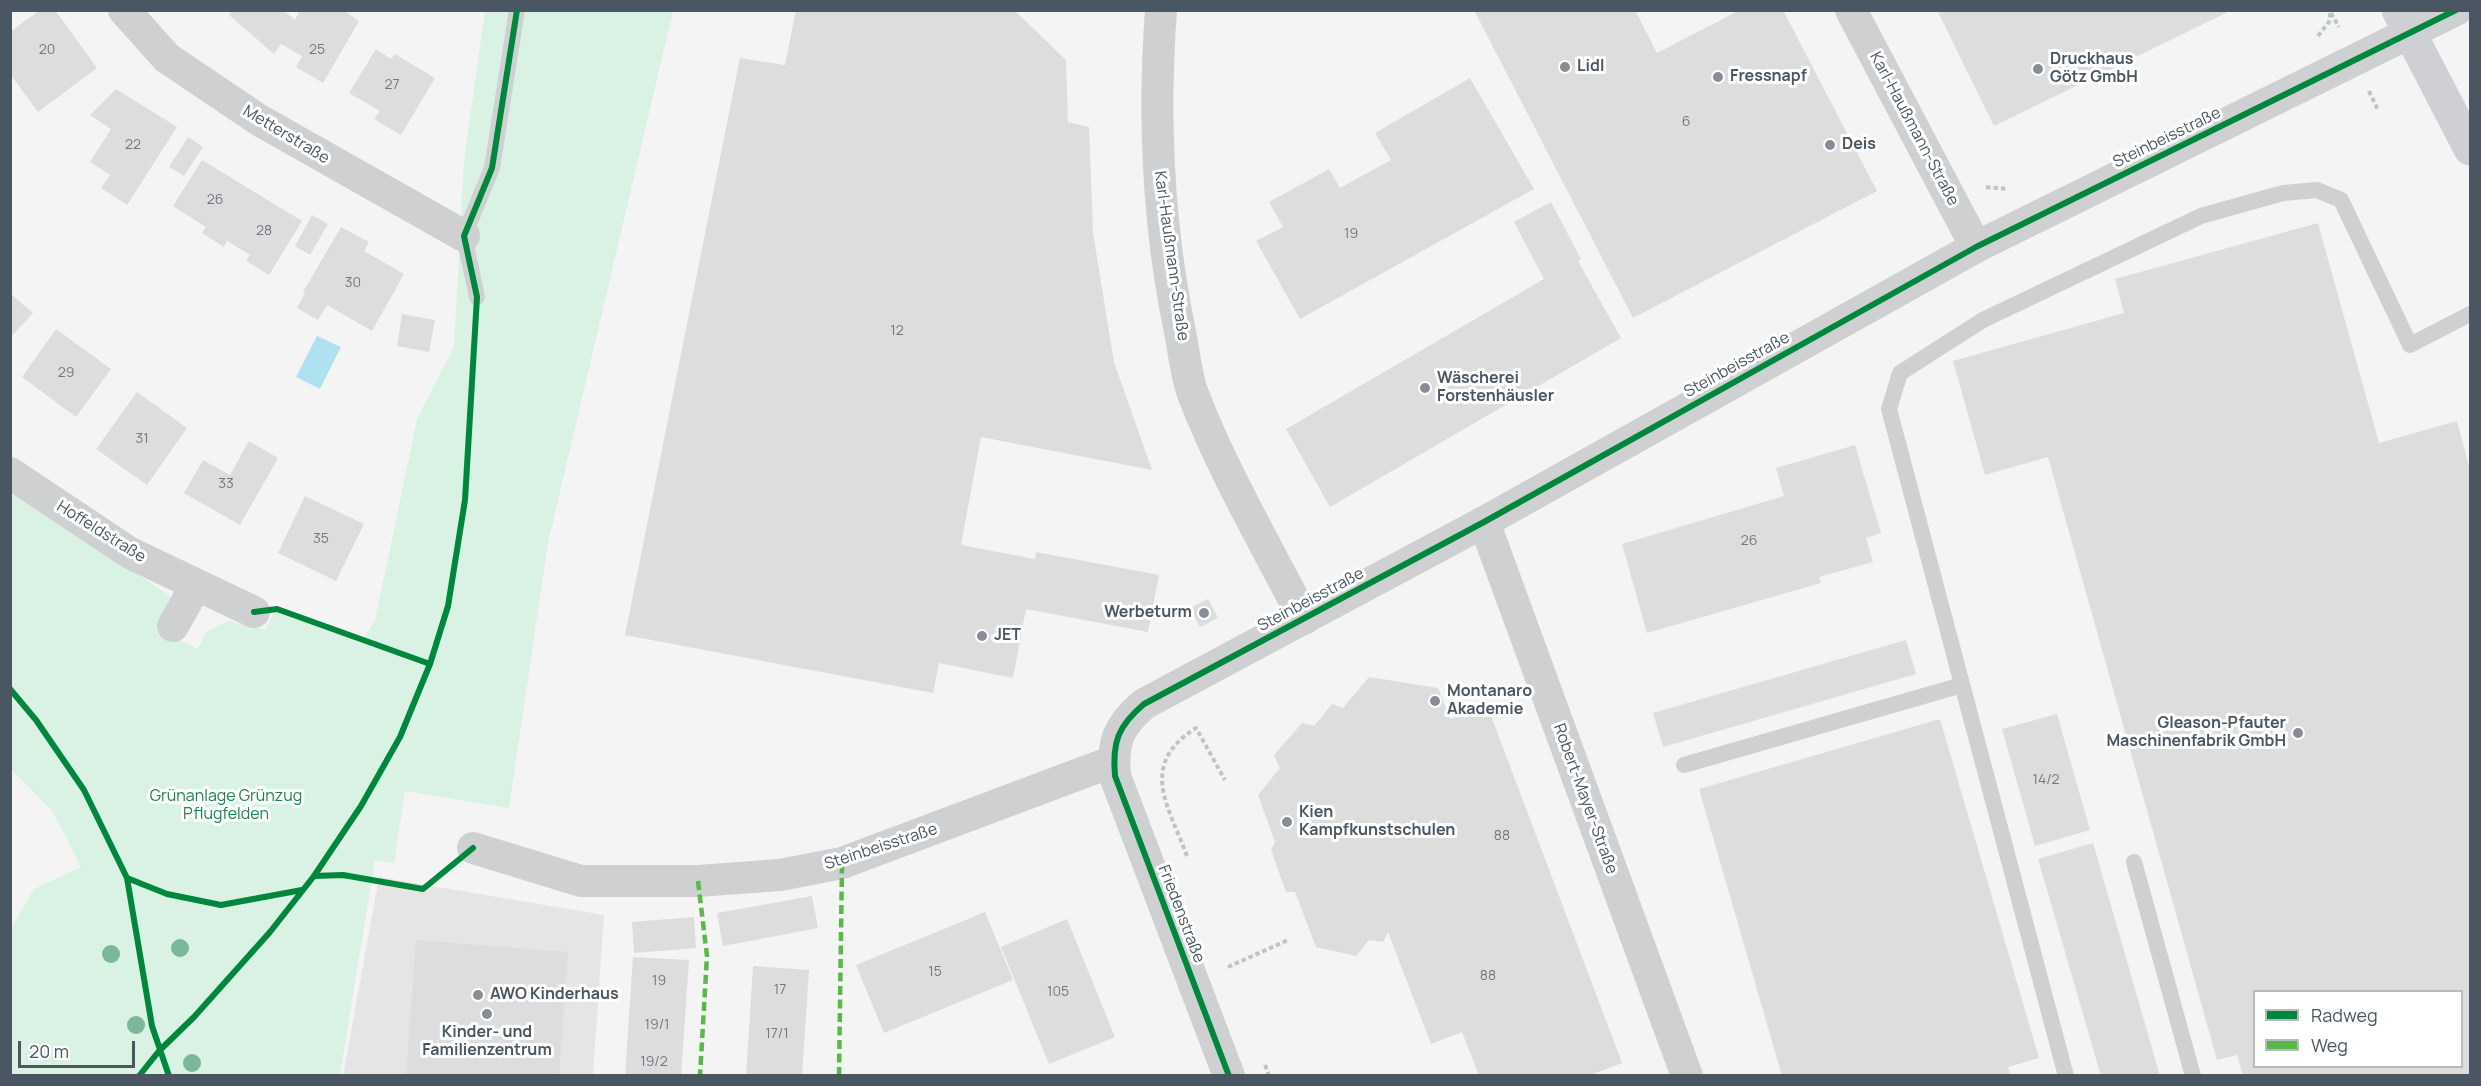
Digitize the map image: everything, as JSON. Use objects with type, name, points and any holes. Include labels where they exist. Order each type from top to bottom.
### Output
[{"type":"main road","points":[[2404,22],[2470,149]]},
{"type":"street","name":"Metterstraße","points":[[124,10],[167,58],[259,120],[464,236]]},
{"type":"street","name":"Karl-Haußmann-Straße","points":[[1161,10],[1156,81],[1160,194],[1174,301],[1192,392],[1222,459],[1304,619]]},
{"type":"street","name":"Karl-Haußmann-Straße","points":[[1851,10],[1976,247]]},
{"type":"street","name":"Steinbeisstraße","points":[[473,848],[581,881],[698,881],[780,875],[842,863],[1114,761],[1116,741],[1125,721],[1144,704],[1484,522],[1976,247],[2404,22],[2456,10]]},
{"type":"street","name":"Hoffeldstraße","points":[[10,472],[130,553],[254,612]]},
{"type":"street","name":"Robert-Mayer-Straße","points":[[1484,522],[1687,1076]]},
{"type":"street","points":[[173,626],[196,585]]},
{"type":"street","name":"Friedenstraße","points":[[1114,761],[1115,776],[1229,1076]]},
{"type":"lane","points":[[477,297],[464,236],[492,168],[517,10]]},
{"type":"lane","points":[[2066,1076],[1889,409],[1900,373],[1983,320],[2201,216],[2283,193],[2317,190],[2341,200],[2410,345],[2470,315]]},
{"type":"lane","points":[[1684,765],[1962,685]]},
{"type":"lane","points":[[2134,862],[2193,1076]]},
{"type":"path","points":[[2314,39],[2329,22],[2331,10]]},
{"type":"path","points":[[1979,183],[2001,190],[2016,187]]},
{"type":"path","points":[[1191,866],[1160,779],[1170,748],[1196,728],[1225,780]]},
{"type":"path","points":[[1228,967],[1288,940]]},
{"type":"path","points":[[1224,956],[1233,978]]},
{"type":"path","points":[[1261,1054],[1269,1076]]},
{"type":"shaded area","name":"AWO Kinderhaus","points":[[379,877],[604,915],[593,1075],[343,1076]]},
{"type":"green space","name":"Grünanlage Grünzug Pflugfelden","points":[[485,11],[673,11],[548,543],[509,808],[405,791],[394,863],[375,860],[340,1075],[11,1075],[11,929],[34,889],[81,867],[53,812],[11,769],[10,489],[170,596],[156,630],[198,649],[206,632],[228,621],[266,630],[276,607],[361,643],[375,621],[417,419],[454,347],[464,160]]},
{"type":"water","points":[[317,336],[341,347],[320,389],[296,377]]},
{"type":"building","points":[[40,10],[55,10],[97,68],[38,112],[10,74],[10,32]]},
{"type":"building","points":[[233,10],[283,10],[295,20],[300,10],[343,10],[359,21],[323,83],[296,67],[302,56],[281,44],[274,54],[229,15]]},
{"type":"building","points":[[796,10],[1014,10],[1066,60],[1068,122],[1089,127],[1093,233],[1114,362],[1152,470],[981,437],[961,545],[1035,559],[1036,552],[1159,575],[1148,632],[1026,609],[1013,678],[939,663],[933,693],[625,635],[740,58],[785,65]]},
{"type":"building","points":[[1474,10],[1635,10],[1657,53],[1740,10],[1783,10],[1877,191],[1633,318]]},
{"type":"building","name":"Druckhaus Götz GmbH","points":[[1937,10],[2225,10],[2226,13],[1994,126]]},
{"type":"building","points":[[376,49],[391,59],[395,54],[435,78],[401,135],[374,119],[380,111],[349,93]]},
{"type":"building","points":[[1470,78],[1534,189],[1300,319],[1256,241],[1283,227],[1269,202],[1329,169],[1340,188],[1391,160],[1375,133]]},
{"type":"building","points":[[116,89],[177,127],[127,205],[101,188],[110,175],[90,162],[111,129],[90,115]]},
{"type":"building","points":[[188,137],[203,147],[184,176],[169,167]]},
{"type":"building","points":[[202,160],[302,221],[269,275],[246,261],[250,255],[227,241],[224,247],[202,233],[206,227],[173,206]]},
{"type":"building","points":[[1551,202],[1581,259],[1578,261],[1621,338],[1330,507],[1286,429],[1544,279],[1514,222]]},
{"type":"building","points":[[312,215],[328,224],[310,255],[295,246]]},
{"type":"building","name":"Gleason-Pfauter Maschinenfabrik GmbH","points":[[2318,223],[2379,443],[2457,421],[2470,470],[2470,1076],[2243,1076],[2237,1055],[2217,1060],[2048,457],[1985,475],[1953,361],[2124,313],[2115,279]]},
{"type":"building","points":[[341,227],[369,242],[364,251],[404,274],[372,331],[327,305],[318,320],[297,308],[305,293],[303,292]]},
{"type":"building","points":[[10,293],[33,313],[10,338]]},
{"type":"building","points":[[402,314],[435,320],[429,352],[397,346]]},
{"type":"building","points":[[56,329],[111,369],[76,417],[22,377]]},
{"type":"building","points":[[137,392],[187,428],[147,485],[96,449]]},
{"type":"building","points":[[249,441],[278,458],[240,525],[184,493],[203,460],[230,475]]},
{"type":"building","points":[[1855,445],[1881,533],[1866,538],[1873,562],[1819,577],[1821,583],[1647,633],[1622,544],[1784,496],[1776,468]]},
{"type":"building","points":[[305,496],[364,524],[336,581],[278,553]]},
{"type":"building","name":"Werbeturm","points":[[1208,599],[1218,618],[1200,627],[1190,608]]},
{"type":"building","points":[[1906,640],[1916,674],[1663,747],[1653,713]]},
{"type":"building","points":[[1369,677],[1438,688],[1450,719],[1487,705],[1622,1063],[1588,1076],[1479,1076],[1462,1032],[1431,1044],[1388,932],[1383,942],[1369,940],[1356,956],[1316,947],[1295,892],[1286,892],[1271,850],[1275,842],[1258,795],[1280,768],[1274,755],[1302,723],[1314,726],[1332,704],[1343,708]]},
{"type":"building","points":[[2057,714],[2090,830],[2035,846],[2002,729]]},
{"type":"building","points":[[1940,719],[2039,1058],[2008,1067],[2011,1076],[1782,1076],[1699,789]]},
{"type":"building","points":[[2093,843],[2160,1076],[2101,1076],[2038,859]]},
{"type":"building","points":[[812,896],[818,928],[723,946],[717,913]]},
{"type":"building","points":[[985,912],[1013,980],[884,1033],[856,965]]},
{"type":"building","points":[[694,917],[696,948],[634,953],[632,922]]},
{"type":"building","points":[[1067,919],[1115,1037],[1049,1064],[1001,947]]},
{"type":"building","name":"Kinder- und Familienzentrum","points":[[416,940],[568,952],[559,1076],[406,1076]]},
{"type":"building","points":[[633,957],[689,960],[681,1076],[625,1076]]},
{"type":"building","points":[[753,966],[809,970],[802,1076],[746,1076]]},
{"type":"marked path","points":[[839,1076],[842,863]]},
{"type":"marked path","points":[[698,881],[707,956],[700,1076]]},
{"type":"cycle path","points":[[139,1076],[159,1051],[194,1017],[270,932],[314,876],[361,806],[400,737],[430,664],[448,606],[465,500],[477,297],[464,236],[492,168],[517,10]]},
{"type":"cycle path","points":[[1229,1076],[1115,776],[1114,764],[1119,736],[1128,720],[1144,704],[1484,522],[1976,247],[2456,10]]},
{"type":"cycle path","points":[[254,612],[277,609],[430,664]]},
{"type":"cycle path","points":[[10,689],[36,720],[84,790],[127,878],[152,1026],[169,1076]]},
{"type":"cycle path","points":[[314,876],[343,875],[423,889],[473,848]]},
{"type":"cycle path","points":[[127,878],[167,894],[221,905],[302,890]]},
{"type":"place","name":"Lidl","points":[[1565,67]]},
{"type":"place","name":"Druckhaus Götz GmbH","points":[[2038,69]]},
{"type":"place","name":"Fressnapf","points":[[1718,77]]},
{"type":"place","name":"Deis","points":[[1830,145]]},
{"type":"place","name":"Wäscherei Forstenhäusler","points":[[1425,388]]},
{"type":"place","name":"Werbeturm","points":[[1204,613]]},
{"type":"place","name":"JET","points":[[982,636]]},
{"type":"place","name":"Montanaro Akademie","points":[[1435,701]]},
{"type":"place","name":"Gleason-Pfauter Maschinenfabrik GmbH","points":[[2298,733]]},
{"type":"place","name":"Kien Kampfkunstschulen","points":[[1287,822]]},
{"type":"place","name":"AWO Kinderhaus","points":[[478,995]]},
{"type":"place","name":"Kinder- und Familienzentrum","points":[[487,1014]]}]
